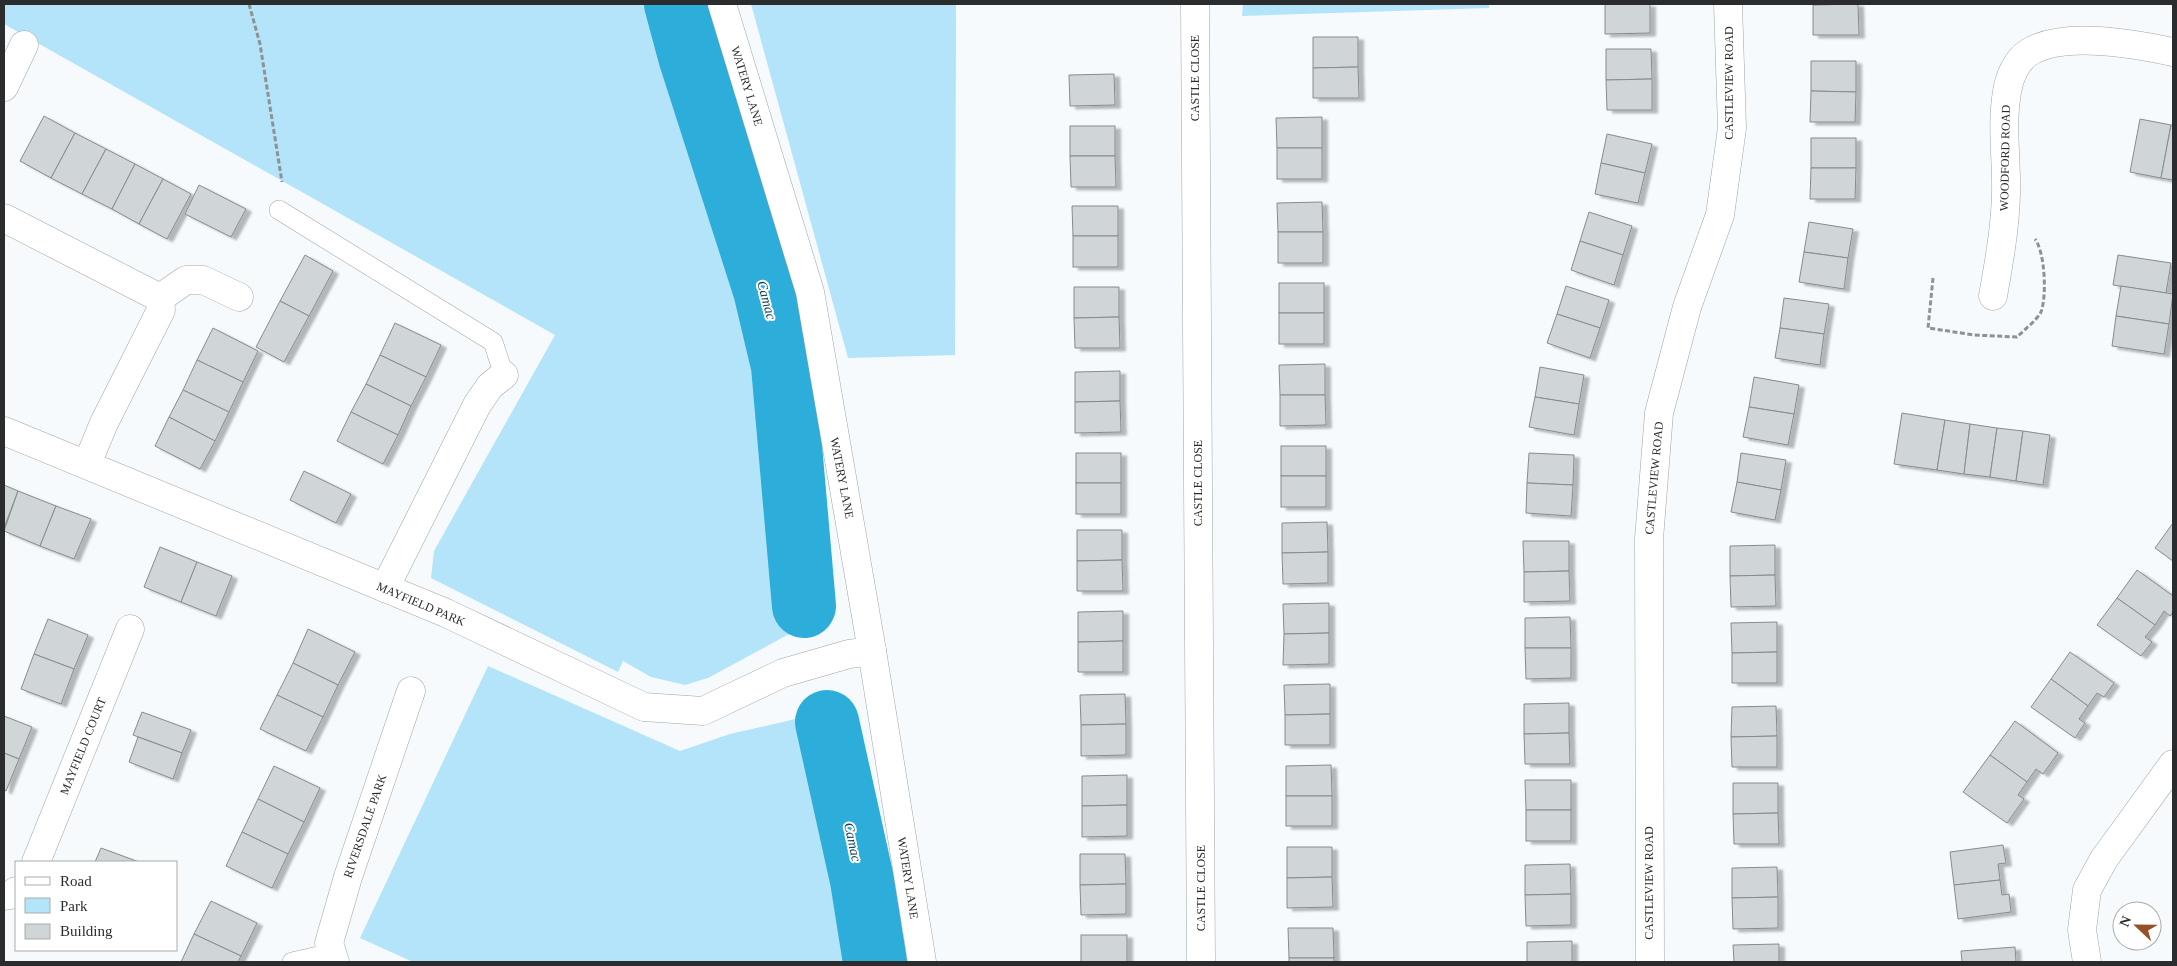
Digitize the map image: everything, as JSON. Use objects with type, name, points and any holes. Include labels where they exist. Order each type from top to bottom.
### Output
[{"type":"street","name":"WATERY LANE","points":[[722,4],[810,292],[872,651],[922,962]]},
{"type":"street","name":"CASTLE CLOSE","points":[[1194,4],[1201,962]]},
{"type":"street","name":"CASTLEVIEW ROAD","points":[[1650,962],[1650,529],[1660,413],[1687,307],[1720,215],[1732,128],[1728,4]]},
{"type":"street","name":"WOODFORD ROAD","points":[[1993,296],[2002,244],[2006,195],[2005,114],[2007,90],[2018,62],[2028,53],[2053,43],[2102,40],[2173,52]]},
{"type":"street","points":[[4,87],[24,45]]},
{"type":"street","points":[[4,218],[160,298]]},
{"type":"street","points":[[160,298],[186,280],[203,280],[239,297]]},
{"type":"street","points":[[87,464],[104,422],[161,310],[160,298]]},
{"type":"street","points":[[385,588],[477,405],[490,386],[504,375]]},
{"type":"street","name":"MAYFIELD PARK","points":[[4,431],[446,613],[644,707],[703,711],[783,673],[849,654],[872,651]]},
{"type":"street","name":"MAYFIELD COURT","points":[[36,861],[130,629]]},
{"type":"street","name":"RIVERSDALE PARK","points":[[334,958],[329,943],[348,877],[411,691]]},
{"type":"street","points":[[2087,962],[2082,930],[2087,890],[2104,858],[2173,764]]},
{"type":"lane","points":[[279,210],[493,342],[504,375]]},
{"type":"lane","points":[[292,962],[334,958]]},
{"type":"path","points":[[249,4],[260,44],[282,180],[279,210]]},
{"type":"green space","points":[[4,4],[666,4],[774,375],[778,495],[793,632],[708,678],[685,685],[651,677],[623,661],[618,672],[431,578],[434,551],[555,335],[4,24]]},
{"type":"green space","points":[[751,4],[965,4],[956,5],[955,355],[848,358]]},
{"type":"green space","points":[[1243,4],[1489,4],[1489,8],[1242,16]]},
{"type":"green space","points":[[488,666],[680,751],[730,734],[813,715],[828,798],[853,883],[862,962],[413,962],[360,938]]},
{"type":"building","points":[[1605,4],[1650,4],[1650,33],[1605,34]]},
{"type":"building","points":[[1813,4],[1858,4],[1813,5]]},
{"type":"building","points":[[1858,4],[1859,35],[1813,35],[1813,5]]},
{"type":"building","points":[[1313,37],[1358,37],[1358,67],[1313,68]]},
{"type":"building","points":[[1606,49],[1651,49],[1652,79],[1606,80]]},
{"type":"building","points":[[1811,61],[1856,61],[1856,92],[1811,91]]},
{"type":"building","points":[[1358,67],[1359,98],[1313,98],[1313,68]]},
{"type":"building","points":[[1114,74],[1115,105],[1070,106],[1069,75]]},
{"type":"building","points":[[1652,79],[1652,110],[1607,110],[1606,80]]},
{"type":"building","points":[[1811,91],[1856,92],[1855,122],[1810,122]]},
{"type":"building","points":[[44,116],[75,133],[51,178],[20,161]]},
{"type":"building","points":[[1322,117],[1322,148],[1277,148],[1276,118]]},
{"type":"building","points":[[2140,119],[2171,125],[2161,178],[2130,172]]},
{"type":"building","points":[[2171,125],[2173,125],[2173,180],[2161,178]]},
{"type":"building","points":[[1070,126],[1115,126],[1115,156],[1070,156]]},
{"type":"building","points":[[75,133],[106,149],[82,194],[51,178]]},
{"type":"building","points":[[1607,134],[1652,144],[1645,173],[1601,163]]},
{"type":"building","points":[[1811,138],[1856,138],[1856,168],[1811,168]]},
{"type":"building","points":[[1277,148],[1322,148],[1322,179],[1277,179]]},
{"type":"building","points":[[106,149],[135,164],[112,209],[82,194]]},
{"type":"building","points":[[1070,156],[1115,156],[1116,187],[1071,187]]},
{"type":"building","points":[[1601,163],[1645,173],[1638,203],[1595,194]]},
{"type":"building","points":[[135,164],[163,179],[139,224],[112,209]]},
{"type":"building","points":[[1811,168],[1856,168],[1855,199],[1810,199]]},
{"type":"building","points":[[163,179],[191,194],[167,239],[139,224]]},
{"type":"building","points":[[199,185],[246,209],[231,237],[185,214]]},
{"type":"building","points":[[1322,202],[1323,232],[1278,232],[1277,203]]},
{"type":"building","points":[[1072,206],[1118,206],[1118,236],[1073,236]]},
{"type":"building","points":[[1589,212],[1632,226],[1623,255],[1580,241]]},
{"type":"building","points":[[1809,222],[1853,229],[1848,258],[1804,252]]},
{"type":"building","points":[[1278,232],[1323,232],[1323,263],[1278,263]]},
{"type":"building","points":[[1073,236],[1118,236],[1118,267],[1073,267]]},
{"type":"building","points":[[1580,241],[1623,255],[1614,285],[1571,270]]},
{"type":"building","points":[[1804,252],[1848,258],[1844,289],[1799,282]]},
{"type":"building","points":[[305,255],[333,271],[309,316],[280,301]]},
{"type":"building","points":[[2118,255],[2171,263],[2166,293],[2113,285]]},
{"type":"building","points":[[1279,283],[1324,283],[1324,313],[1279,313]]},
{"type":"building","points":[[1566,286],[1609,300],[1600,328],[1557,314]]},
{"type":"building","points":[[2121,286],[2173,294],[2169,324],[2116,316]]},
{"type":"building","points":[[1074,287],[1119,287],[1119,317],[1074,318]]},
{"type":"building","points":[[1784,298],[1829,304],[1824,334],[1780,328]]},
{"type":"building","points":[[280,301],[309,316],[284,362],[256,347]]},
{"type":"building","points":[[1279,313],[1324,313],[1324,344],[1279,344]]},
{"type":"building","points":[[1557,314],[1600,328],[1590,358],[1547,343]]},
{"type":"building","points":[[2116,316],[2169,324],[2164,354],[2112,346]]},
{"type":"building","points":[[1119,317],[1120,348],[1075,348],[1074,318]]},
{"type":"building","points":[[395,323],[441,345],[426,377],[380,355]]},
{"type":"building","points":[[213,328],[258,351],[243,382],[197,360]]},
{"type":"building","points":[[1780,328],[1824,334],[1820,365],[1775,358]]},
{"type":"building","points":[[380,355],[426,377],[411,406],[366,384]]},
{"type":"building","points":[[197,360],[243,382],[229,412],[183,390]]},
{"type":"building","points":[[1325,364],[1325,395],[1280,395],[1279,365]]},
{"type":"building","points":[[1540,367],[1584,375],[1579,404],[1535,397]]},
{"type":"building","points":[[1120,371],[1120,401],[1075,402],[1075,372]]},
{"type":"building","points":[[1754,377],[1799,385],[1794,414],[1749,407]]},
{"type":"building","points":[[366,384],[411,406],[398,435],[351,412]]},
{"type":"building","points":[[183,390],[229,412],[215,441],[169,417]]},
{"type":"building","points":[[1280,395],[1325,395],[1326,425],[1280,426]]},
{"type":"building","points":[[1535,397],[1579,404],[1574,435],[1529,427]]},
{"type":"building","points":[[1120,401],[1121,432],[1075,433],[1075,402]]},
{"type":"building","points":[[1749,407],[1794,414],[1788,445],[1743,437]]},
{"type":"building","points":[[351,412],[398,435],[383,464],[337,441]]},
{"type":"building","points":[[1902,413],[1945,420],[1937,470],[1894,464]]},
{"type":"building","points":[[169,417],[215,441],[200,469],[155,446]]},
{"type":"building","points":[[1945,420],[1970,424],[1964,474],[1937,470]]},
{"type":"building","points":[[1970,424],[1997,428],[1990,477],[1964,474]]},
{"type":"building","points":[[1997,428],[2023,431],[2016,481],[1990,477]]},
{"type":"building","points":[[2023,431],[2050,435],[2043,485],[2016,481]]},
{"type":"building","points":[[1281,446],[1326,446],[1326,476],[1281,476]]},
{"type":"building","points":[[1076,453],[1121,453],[1121,483],[1076,483]]},
{"type":"building","points":[[1529,453],[1574,455],[1573,485],[1527,483]]},
{"type":"building","points":[[1741,453],[1786,460],[1781,490],[1737,482]]},
{"type":"building","points":[[304,471],[351,494],[336,523],[290,500]]},
{"type":"building","points":[[1281,476],[1326,476],[1326,507],[1281,507]]},
{"type":"building","points":[[1737,482],[1781,490],[1775,520],[1731,512]]},
{"type":"building","points":[[1076,483],[1121,483],[1121,514],[1076,514]]},
{"type":"building","points":[[1527,483],[1573,485],[1571,516],[1526,513]]},
{"type":"building","points":[[4,485],[18,491],[4,528]]},
{"type":"building","points":[[18,491],[56,506],[40,546],[4,531]]},
{"type":"building","points":[[56,506],[91,519],[74,559],[40,546]]},
{"type":"building","points":[[1327,522],[1328,552],[1282,553],[1282,523]]},
{"type":"building","points":[[2173,523],[2173,561],[2155,548]]},
{"type":"building","points":[[1077,530],[1122,530],[1122,560],[1077,561]]},
{"type":"building","points":[[1523,541],[1569,541],[1569,571],[1524,572]]},
{"type":"building","points":[[1775,545],[1775,575],[1730,576],[1730,546]]},
{"type":"building","points":[[160,547],[197,562],[181,602],[144,587]]},
{"type":"building","points":[[1328,552],[1328,583],[1283,584],[1282,553]]},
{"type":"building","points":[[1122,560],[1123,591],[1077,591],[1077,561]]},
{"type":"building","points":[[197,562],[232,576],[216,616],[181,602]]},
{"type":"building","points":[[2137,570],[2173,596],[2173,612],[2170,616],[2164,611],[2155,625],[2117,598]]},
{"type":"building","points":[[1569,571],[1570,601],[1524,602],[1524,572]]},
{"type":"building","points":[[1775,575],[1776,606],[1731,607],[1730,576]]},
{"type":"building","points":[[2117,598],[2155,625],[2145,637],[2152,642],[2141,656],[2097,625]]},
{"type":"building","points":[[1329,603],[1329,633],[1284,634],[1283,604]]},
{"type":"building","points":[[1123,611],[1123,641],[1078,642],[1078,612]]},
{"type":"building","points":[[1570,617],[1571,648],[1525,648],[1525,618]]},
{"type":"building","points":[[48,619],[88,635],[74,669],[34,654]]},
{"type":"building","points":[[1777,622],[1777,652],[1732,653],[1731,623]]},
{"type":"building","points":[[308,629],[355,652],[338,685],[293,663]]},
{"type":"building","points":[[1329,633],[1329,664],[1283,665],[1284,634]]},
{"type":"building","points":[[1123,641],[1123,672],[1078,672],[1078,642]]},
{"type":"building","points":[[1525,648],[1571,648],[1571,678],[1526,679]]},
{"type":"building","points":[[1777,652],[1777,683],[1732,683],[1732,653]]},
{"type":"building","points":[[2070,652],[2114,683],[2104,697],[2097,693],[2088,706],[2051,679]]},
{"type":"building","points":[[34,654],[74,669],[61,704],[21,689]]},
{"type":"building","points":[[293,663],[338,685],[323,717],[277,695]]},
{"type":"building","points":[[2051,679],[2088,706],[2079,719],[2085,723],[2075,738],[2031,707]]},
{"type":"building","points":[[1330,684],[1330,714],[1285,715],[1284,685]]},
{"type":"building","points":[[1125,694],[1126,724],[1081,725],[1080,695]]},
{"type":"building","points":[[277,695],[323,717],[306,751],[260,729]]},
{"type":"building","points":[[1569,703],[1569,733],[1524,734],[1524,704]]},
{"type":"building","points":[[1776,706],[1777,736],[1731,737],[1732,707]]},
{"type":"building","points":[[142,712],[191,730],[182,753],[133,735]]},
{"type":"building","points":[[1330,714],[1330,745],[1285,745],[1285,715]]},
{"type":"building","points":[[4,716],[32,727],[19,759],[4,753]]},
{"type":"building","points":[[2015,721],[2058,753],[2043,774],[2036,769],[2027,782],[1990,755]]},
{"type":"building","points":[[1126,724],[1126,755],[1081,756],[1081,725]]},
{"type":"building","points":[[1569,733],[1570,764],[1525,764],[1524,734]]},
{"type":"building","points":[[1777,736],[1777,767],[1732,767],[1731,737]]},
{"type":"building","points":[[138,737],[182,753],[173,779],[129,762]]},
{"type":"building","points":[[4,753],[19,759],[6,791],[4,790]]},
{"type":"building","points":[[1990,755],[2027,782],[2018,795],[2024,799],[2007,823],[1963,792]]},
{"type":"building","points":[[1331,765],[1332,796],[1286,796],[1286,766]]},
{"type":"building","points":[[274,766],[320,788],[304,822],[258,799]]},
{"type":"building","points":[[1127,775],[1127,805],[1082,806],[1082,776]]},
{"type":"building","points":[[1525,780],[1571,780],[1571,810],[1526,810]]},
{"type":"building","points":[[1733,783],[1778,783],[1778,813],[1733,814]]},
{"type":"building","points":[[1286,796],[1332,796],[1332,826],[1286,826]]},
{"type":"building","points":[[258,799],[304,822],[288,854],[242,832]]},
{"type":"building","points":[[1127,805],[1127,836],[1082,837],[1082,806]]},
{"type":"building","points":[[1526,810],[1571,810],[1571,841],[1526,841]]},
{"type":"building","points":[[1778,813],[1779,844],[1734,844],[1733,814]]},
{"type":"building","points":[[242,832],[288,854],[272,888],[226,866]]},
{"type":"building","points":[[2003,845],[2006,863],[1998,864],[2000,880],[1954,885],[1950,852]]},
{"type":"building","points":[[1287,847],[1332,847],[1332,877],[1287,878]]},
{"type":"building","points":[[101,848],[136,861],[95,861]]},
{"type":"building","points":[[1080,854],[1125,854],[1126,884],[1080,885]]},
{"type":"building","points":[[1570,864],[1571,894],[1525,895],[1525,865]]},
{"type":"building","points":[[1777,867],[1778,897],[1732,898],[1732,868]]},
{"type":"building","points":[[1332,877],[1333,907],[1287,908],[1287,878]]},
{"type":"building","points":[[2000,880],[2002,895],[2009,894],[2011,912],[1958,919],[1954,885]]},
{"type":"building","points":[[1126,884],[1126,914],[1081,915],[1080,885]]},
{"type":"building","points":[[1571,894],[1571,925],[1526,926],[1525,895]]},
{"type":"building","points":[[1778,897],[1778,928],[1733,929],[1732,898]]},
{"type":"building","points":[[211,901],[257,923],[241,956],[194,934]]},
{"type":"building","points":[[1288,928],[1333,928],[1334,958],[1289,958]]},
{"type":"building","points":[[194,934],[241,956],[238,962],[181,962]]},
{"type":"building","points":[[1081,935],[1127,935],[1127,962],[1081,962]]},
{"type":"building","points":[[1572,941],[1572,962],[1527,962],[1527,942]]},
{"type":"building","points":[[1779,944],[1779,962],[1734,962],[1733,945]]},
{"type":"building","points":[[2015,947],[2016,962],[1962,962],[1961,951]]},
{"type":"building","points":[[1289,958],[1334,958],[1334,962],[1289,962]]},
{"type":"waterway","name":"Camac","points":[[676,4],[690,56],[765,290],[783,366],[804,606]]},
{"type":"waterway","name":"Camac","points":[[827,722],[862,880],[875,962]]}]
